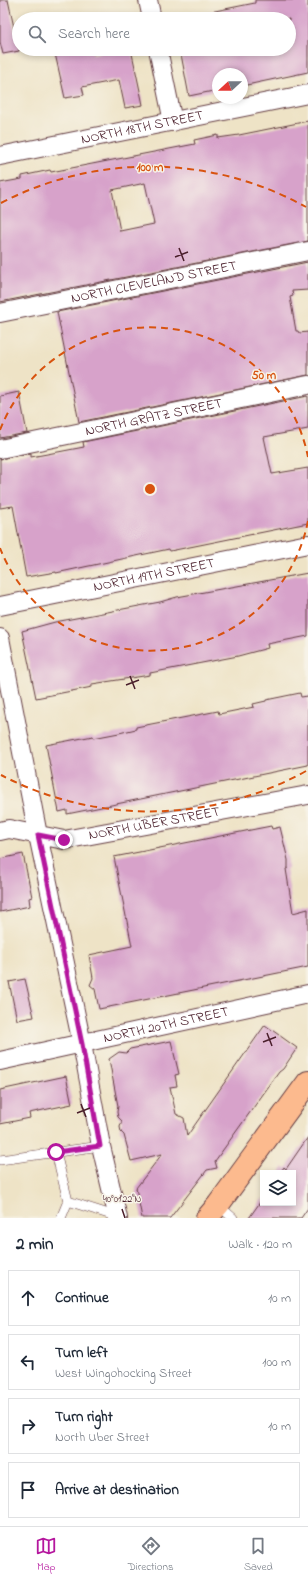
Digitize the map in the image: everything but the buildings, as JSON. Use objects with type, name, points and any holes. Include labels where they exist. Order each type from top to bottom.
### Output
[{"type":"main road","points":[[219,1214],[308,1082]]},
{"type":"street","points":[[148,0],[151,12]]},
{"type":"street","points":[[159,56],[172,122]]},
{"type":"street","name":"NORTH 18TH STREET","points":[[0,156],[308,94]]},
{"type":"street","name":"NORTH CLEVELAND STREET","points":[[0,314],[308,251]]},
{"type":"street","name":"NORTH GRATZ STREET","points":[[0,449],[308,385]]},
{"type":"street","name":"NORTH 19TH STREET","points":[[0,606],[308,544]]},
{"type":"street","points":[[0,638],[38,835],[82,1044],[100,1146],[118,1218]]},
{"type":"street","name":"NORTH UBER STREET","points":[[0,830],[9,829],[64,840],[308,795]]},
{"type":"street","name":"NORTH 20TH STREET","points":[[0,1061],[308,994]]},
{"type":"lane","points":[[0,1160],[100,1146]]},
{"type":"lane","points":[[56,1152],[68,1201],[60,1218]]},
{"type":"lane","points":[[68,1201],[118,1218]]},
{"type":"route","points":[[56,1152],[100,1146],[82,1044],[38,835],[64,840]]}]
